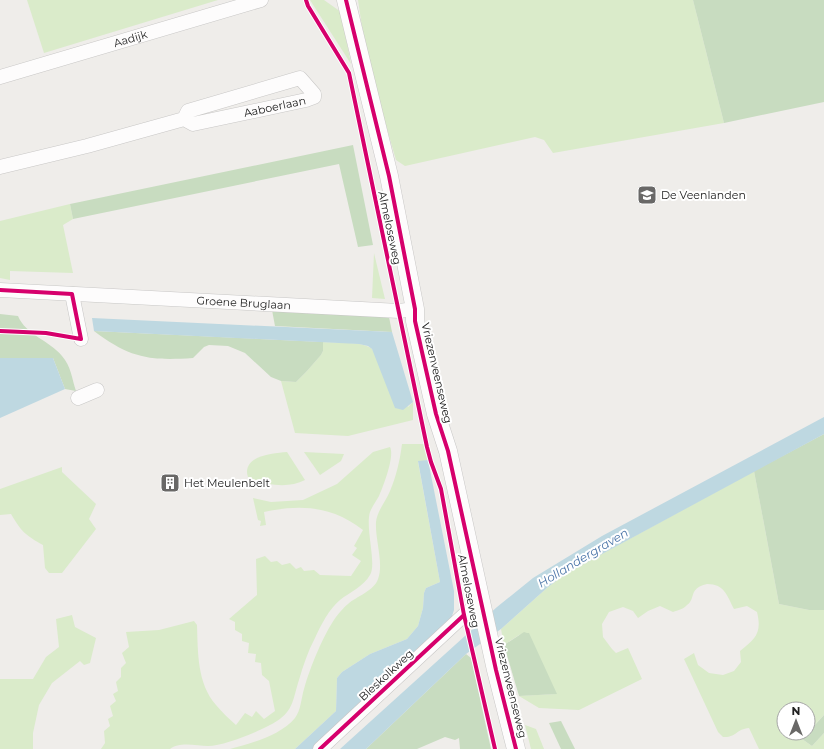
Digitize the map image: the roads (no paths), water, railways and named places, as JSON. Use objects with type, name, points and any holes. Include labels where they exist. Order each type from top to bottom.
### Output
[{"type":"street","name":"Aadijk","points":[[0,77],[261,0]]},
{"type":"street","name":"Vriezenveenseweg","points":[[346,0],[389,176],[415,309],[415,321],[436,414],[448,451],[482,610],[516,749]]},
{"type":"street","name":"Aaboerlaan","points":[[0,167],[87,146],[184,119],[193,124],[306,100],[314,97],[314,94],[300,78],[188,111],[184,119]]},
{"type":"street","name":"Groene Bruglaan","points":[[0,290],[399,311],[415,309]]},
{"type":"street","points":[[72,294],[81,339]]},
{"type":"street","points":[[78,398],[97,390]]},
{"type":"street","name":"Bleskolkweg","points":[[320,749],[464,615],[482,610]]},
{"type":"water","points":[[92,318],[392,332],[413,402],[403,410],[395,408],[372,349],[368,346],[359,344],[94,331]]},
{"type":"water","points":[[0,358],[53,358],[65,389],[0,418]]},
{"type":"water","name":"Hollandergraven","points":[[824,417],[824,434],[567,573],[548,587],[501,629],[466,654],[366,749],[340,749],[497,607],[533,578],[602,536]]},
{"type":"water","points":[[428,460],[454,591],[454,610],[451,619],[314,749],[295,749],[336,711],[337,678],[342,672],[370,654],[407,639],[418,626],[426,588],[440,582],[418,461]]},
{"type":"place","name":"De Veenlanden","points":[[647,195]]},
{"type":"place","name":"Het Meulenbelt","points":[[170,483]]}]
